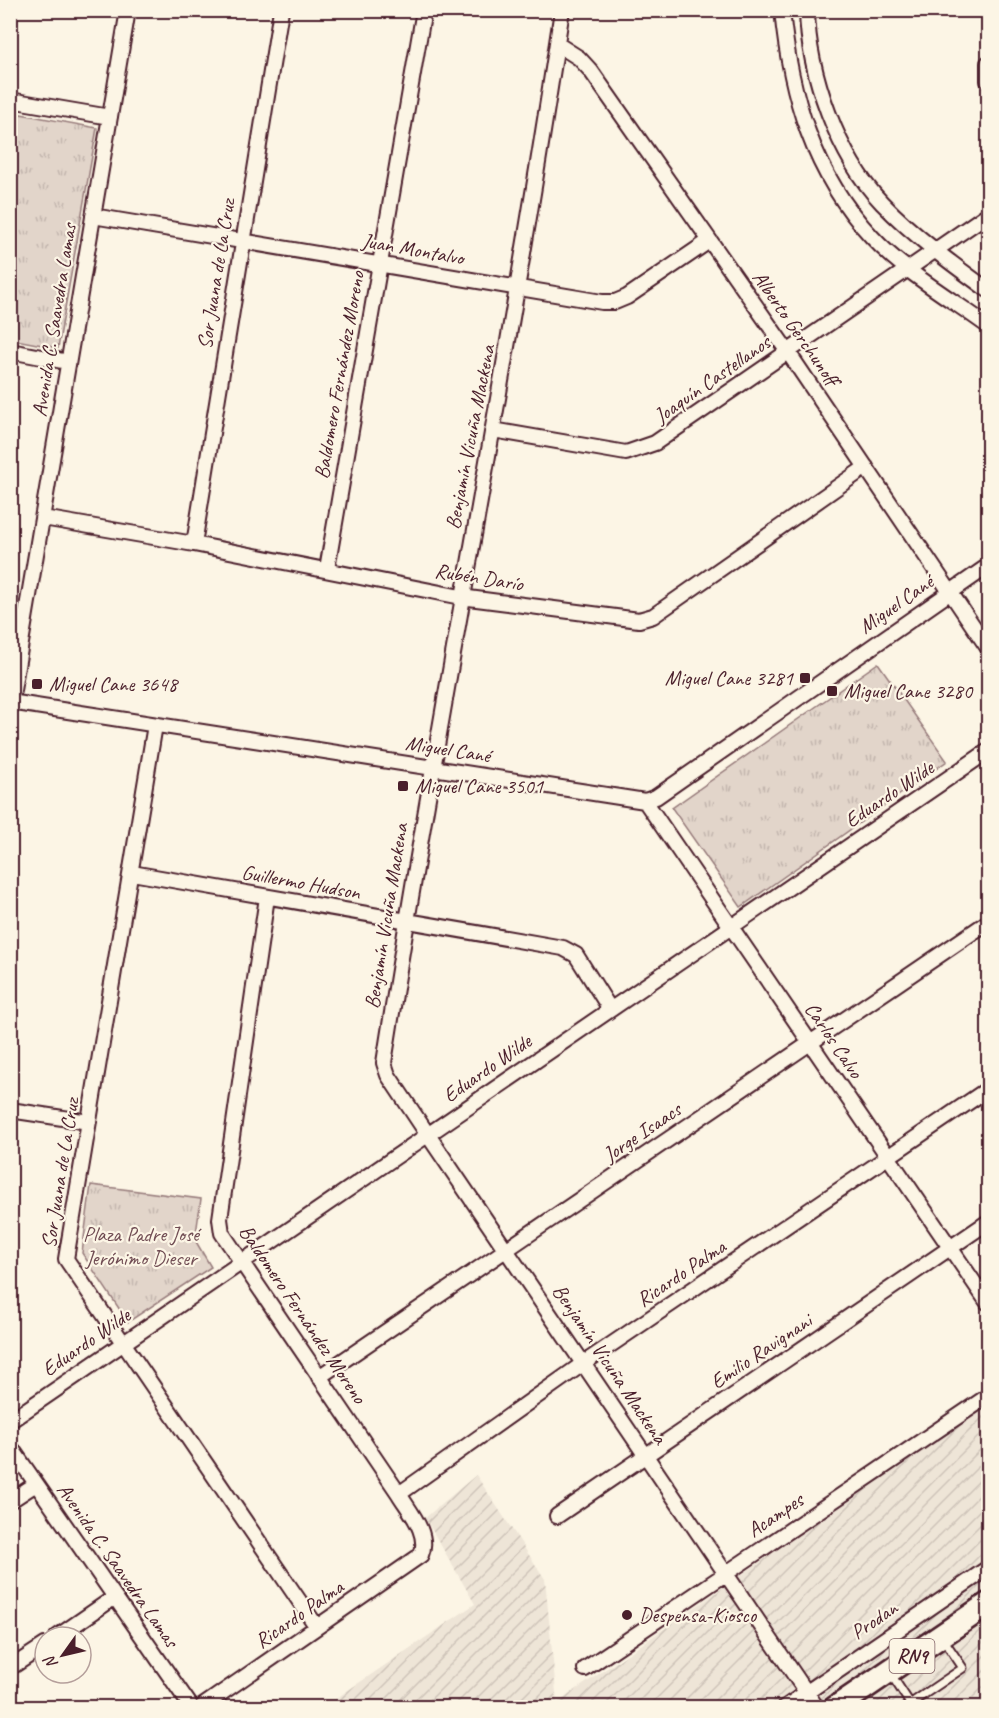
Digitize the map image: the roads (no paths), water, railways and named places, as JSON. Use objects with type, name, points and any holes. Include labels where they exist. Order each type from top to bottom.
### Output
[{"type":"main road","name":"RN9","points":[[835,1707],[988,1604]]},
{"type":"street","name":"Avenida C. Saavedra Lamas","points":[[11,704],[128,10]]},
{"type":"street","name":"Sor Juana de La Cruz","points":[[194,544],[282,10]]},
{"type":"street","name":"Baldomero Fernández Moreno","points":[[327,569],[423,10]]},
{"type":"street","name":"Benjamín Vicuña Mackena","points":[[562,10],[519,288],[431,768],[384,1063],[388,1075],[428,1135],[817,1707]]},
{"type":"street","points":[[782,10],[786,56],[794,93],[808,137],[843,202],[872,238],[988,326]]},
{"type":"street","points":[[807,10],[807,33],[816,74],[832,121],[855,166],[881,202],[935,250],[988,290]]},
{"type":"street","name":"Alberto Gerchunoff","points":[[557,44],[579,58],[591,71],[788,352],[988,648]]},
{"type":"street","points":[[988,63],[988,81]]},
{"type":"street","points":[[10,100],[110,117]]},
{"type":"street","name":"Joaquín Castellanos","points":[[492,430],[626,453],[642,449],[655,443],[988,214]]},
{"type":"street","name":"Juan Montalvo","points":[[93,216],[615,302],[627,297],[709,241]]},
{"type":"street","points":[[10,351],[68,362]]},
{"type":"street","name":"Rubén Darío","points":[[43,518],[327,569],[461,597],[646,619],[866,467]]},
{"type":"street","name":"Miguel Cané","points":[[11,704],[645,801],[666,790],[988,566]]},
{"type":"street","name":"Sor Juana de La Cruz","points":[[155,725],[66,1259],[317,1627]]},
{"type":"street","name":"Eduardo Wilde","points":[[10,1421],[988,751]]},
{"type":"street","name":"Carlos Calvo","points":[[645,801],[733,926],[988,1303]]},
{"type":"street","name":"Guillermo Hudson","points":[[132,873],[570,951],[576,955],[610,1009]]},
{"type":"street","name":"Baldomero Fernández Moreno","points":[[267,897],[220,1219],[222,1233],[399,1494],[423,1535],[425,1546],[421,1556]]},
{"type":"street","name":"Jorge Isaacs","points":[[319,1377],[988,922]]},
{"type":"street","name":"Ricardo Palma","points":[[399,1494],[584,1364],[988,1089]]},
{"type":"street","points":[[10,1110],[89,1122]]},
{"type":"street","name":"Emilio Ravignani","points":[[557,1516],[988,1222]]},
{"type":"street","name":"Acampes","points":[[585,1669],[988,1396]]},
{"type":"street","name":"Avenida C. Saavedra Lamas","points":[[10,1446],[192,1707]]},
{"type":"street","points":[[10,1501],[36,1484]]},
{"type":"street","name":"Ricardo Palma","points":[[200,1707],[421,1556]]},
{"type":"street","name":"Prodan","points":[[784,1707],[988,1569]]},
{"type":"street","points":[[74,1625],[115,1597]]},
{"type":"street","points":[[10,1668],[33,1653]]},
{"type":"lane","points":[[888,1671],[909,1706],[963,1668],[941,1636]]},
{"type":"place","name":"Miguel Cane 3281","points":[[805,678]]},
{"type":"place","name":"Miguel Cane 3648","points":[[37,684]]},
{"type":"place","name":"Miguel Cane 3280","points":[[832,691]]},
{"type":"place","name":"Miguel Cane 3501","points":[[403,786]]},
{"type":"place","name":"Despensa-Kiosco","points":[[627,1615]]},
{"type":"park label","name":"Plaza Padre José Jerónimo Dieser","points":[[141,1246]]}]
